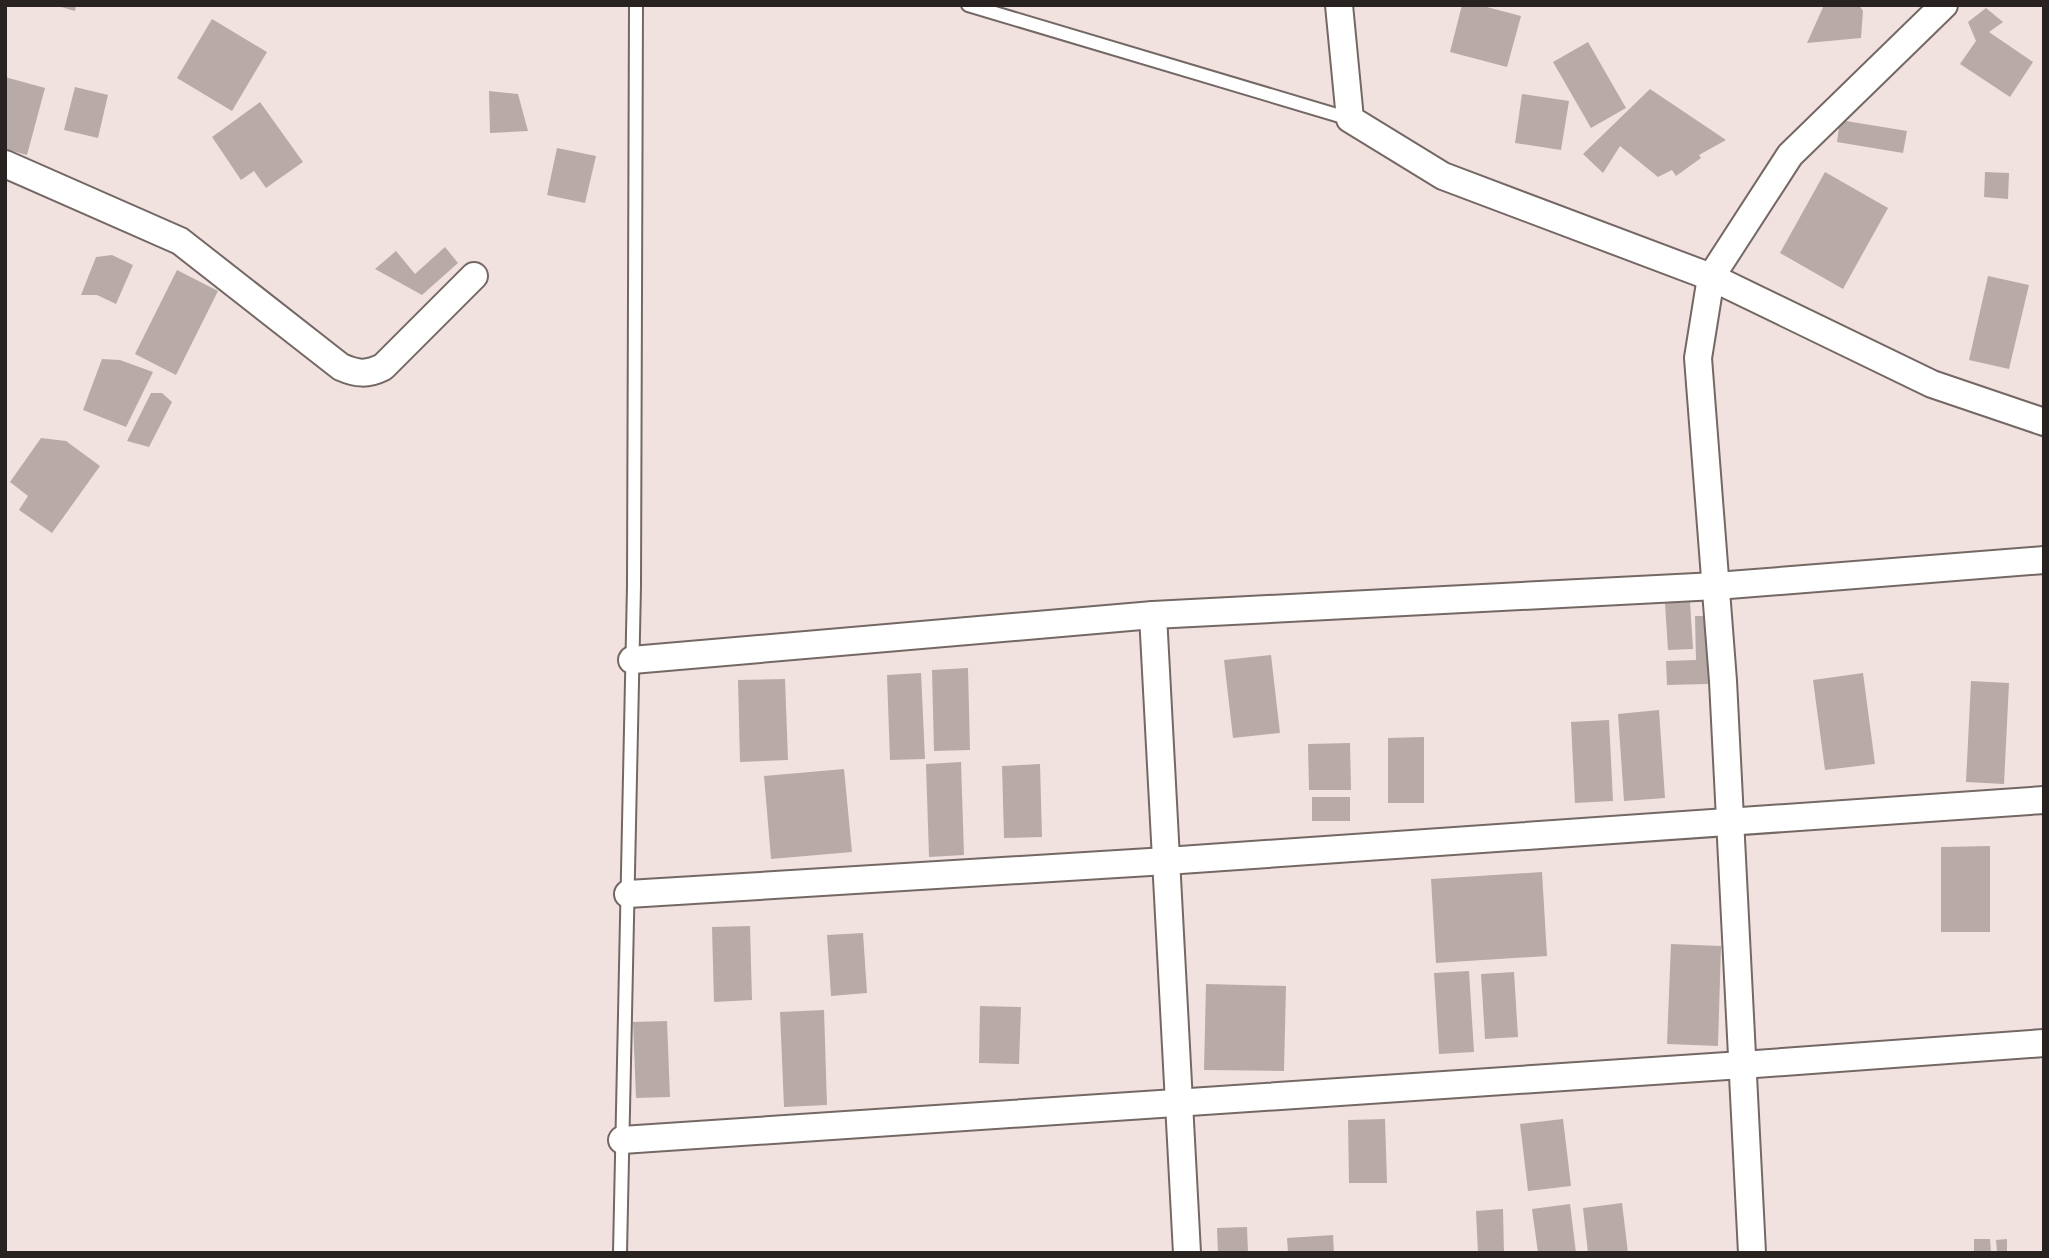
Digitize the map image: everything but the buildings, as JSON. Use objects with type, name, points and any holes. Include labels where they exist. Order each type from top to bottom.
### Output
[{"type":"street","points":[[1339,5],[1350,119],[1443,176],[1711,277],[1932,384],[2044,422]]},
{"type":"street","points":[[1752,1253],[1716,586],[1698,358],[1711,277],[1790,155],[1944,5]]},
{"type":"street","points":[[7,172],[180,241],[341,367],[353,373],[369,374],[383,368],[474,276]]},
{"type":"street","points":[[632,660],[1153,615],[1716,586],[2044,561]]},
{"type":"street","points":[[1153,615],[1186,1253]]},
{"type":"street","points":[[628,894],[1166,861],[2044,800]]},
{"type":"street","points":[[622,1140],[2044,1043]]},
{"type":"lane","points":[[620,1253],[632,660],[636,5]]},
{"type":"lane","points":[[968,5],[1350,119]]}]
